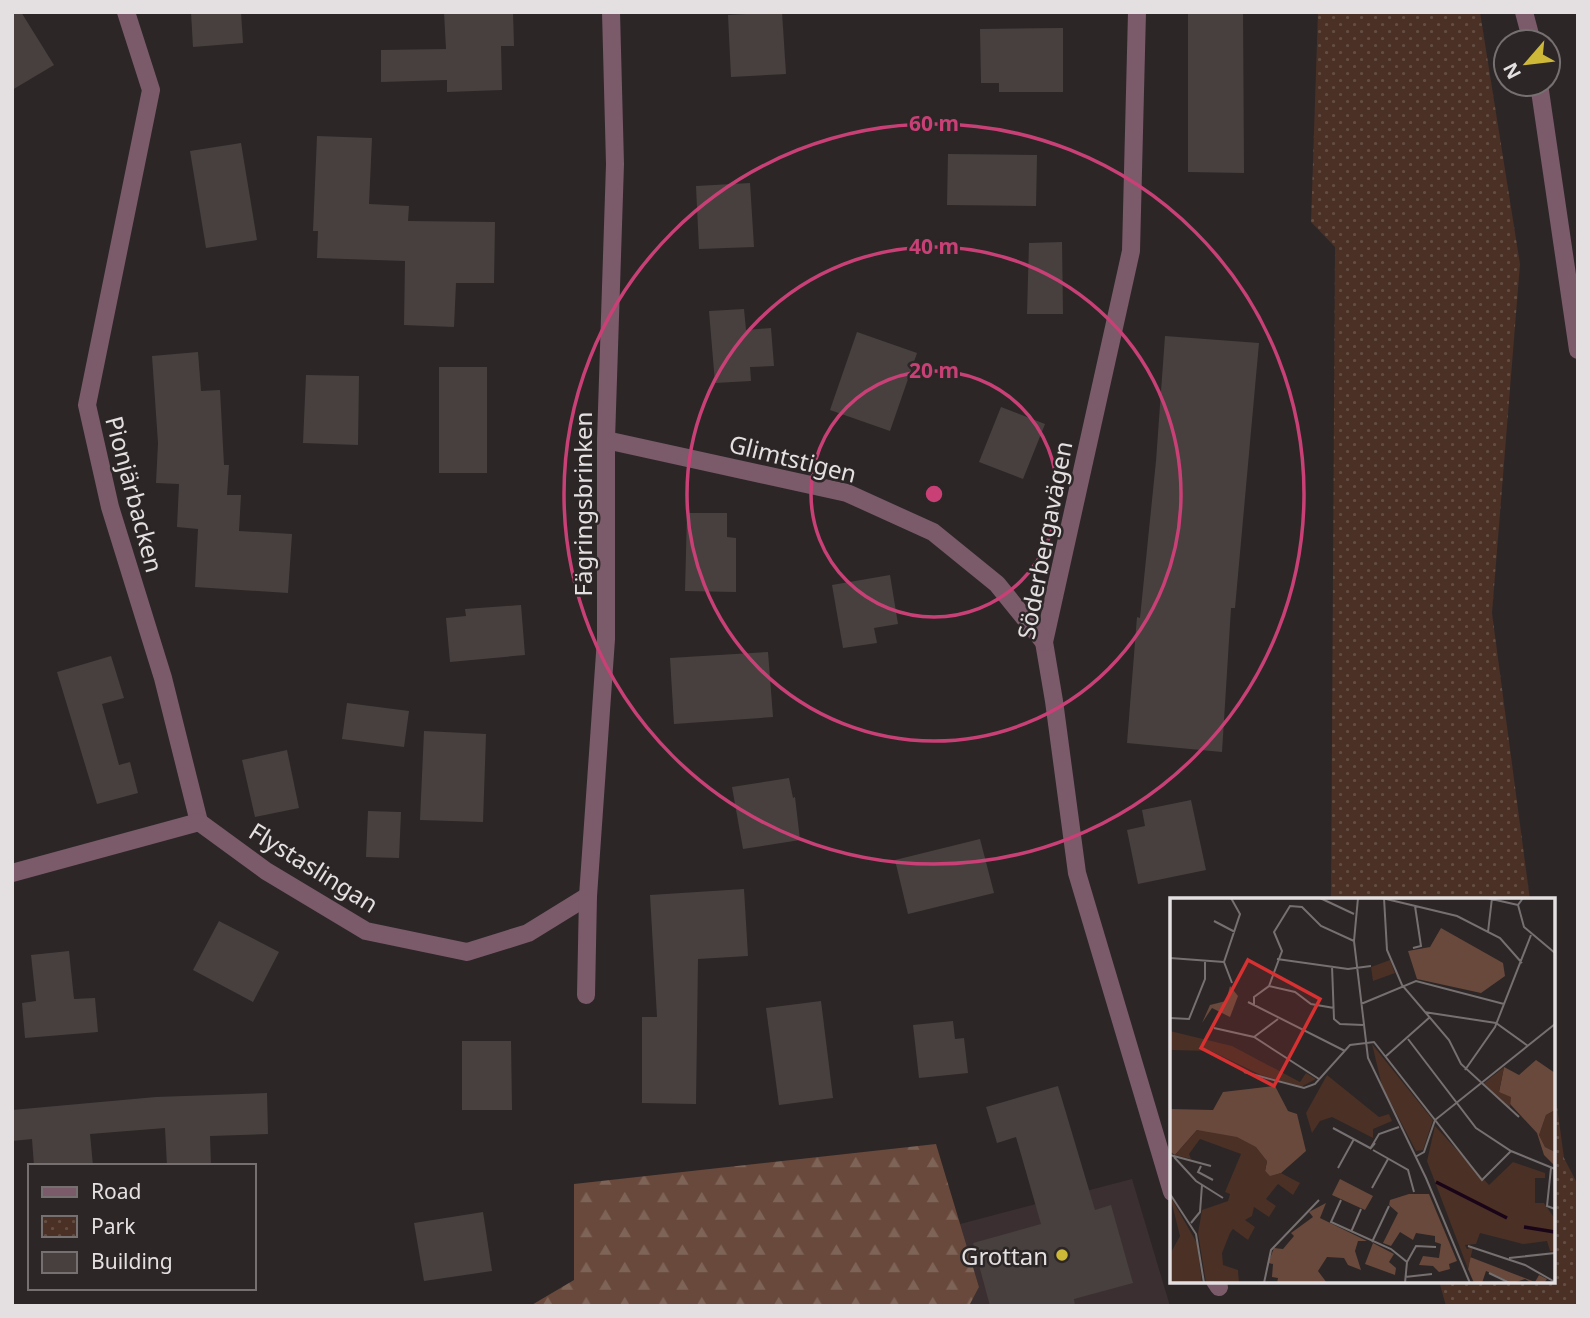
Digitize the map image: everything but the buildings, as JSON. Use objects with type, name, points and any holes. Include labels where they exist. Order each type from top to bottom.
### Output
[{"type":"street","name":"Pionjärbacken","points":[[126,12],[151,90],[86,404],[110,507],[163,678],[200,822]]},
{"type":"street","name":"Fägringsbrinken","points":[[586,995],[588,896],[606,639],[606,440],[615,164],[611,12]]},
{"type":"street","name":"Söderbergavägen","points":[[1138,12],[1131,251],[1044,642],[1077,873],[1170,1185]]},
{"type":"street","points":[[1541,98],[1578,350]]},
{"type":"street","name":"Glimtstigen","points":[[606,440],[847,493],[933,532],[997,584],[1044,642]]},
{"type":"street","points":[[12,873],[200,822]]},
{"type":"street","name":"Flystaslingan","points":[[200,822],[266,871],[366,931],[467,952],[528,933],[588,896]]},
{"type":"shaded area","name":"Grottan","points":[[1132,1179],[1170,1306],[969,1306],[979,1287],[960,1224]]},
{"type":"green space","points":[[1318,12],[1480,12],[1520,264],[1492,613],[1530,898],[1331,898],[1335,247],[1311,222]]},
{"type":"green space","points":[[1555,1092],[1564,1158],[1578,1185],[1578,1306],[1446,1306],[1440,1283],[1555,1283]]},
{"type":"green space","points":[[936,1144],[979,1287],[969,1306],[530,1306],[574,1280],[574,1184]]},
{"type":"place","name":"Grottan","points":[[1062,1255]]}]
